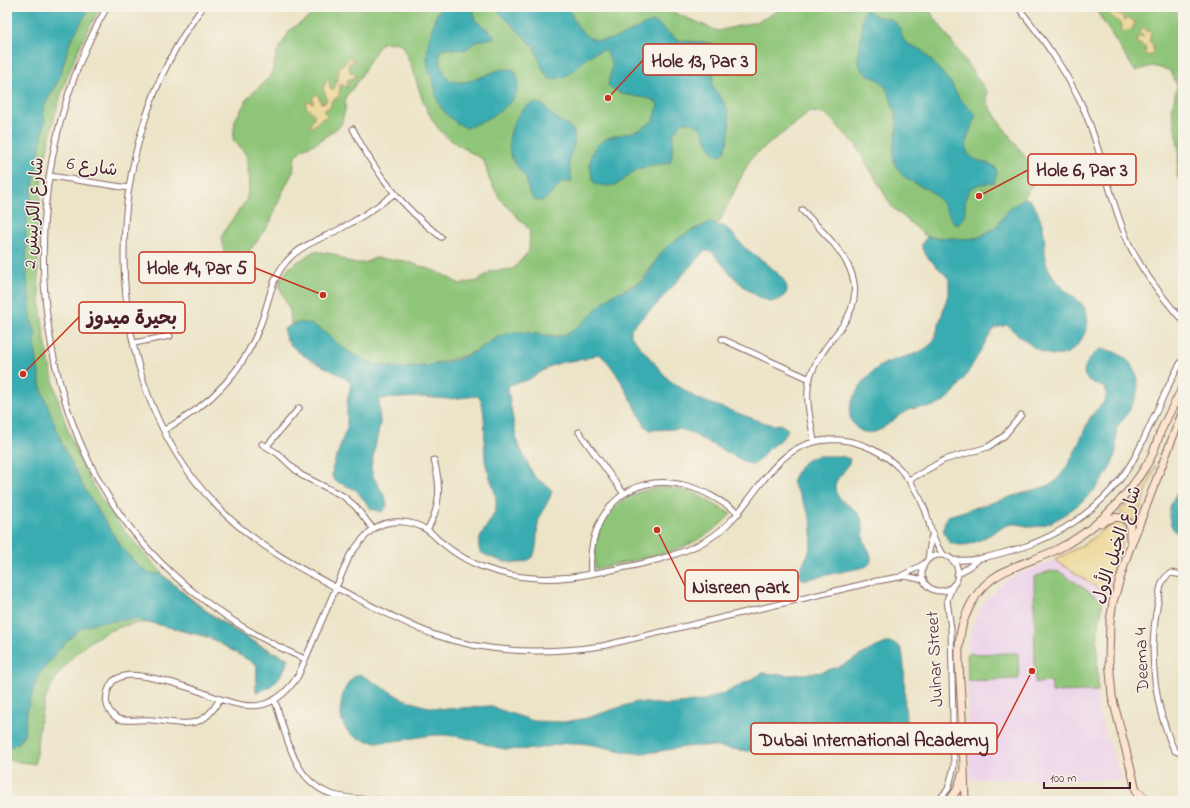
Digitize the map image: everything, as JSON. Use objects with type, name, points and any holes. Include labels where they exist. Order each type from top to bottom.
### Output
[{"type":"main road","name":"شارع الخيل الأول","points":[[964,765],[959,646],[964,618],[970,605],[988,582],[1000,573],[1017,564],[1055,550],[1090,529],[1118,504],[1150,459],[1183,387]]},
{"type":"main road","name":"شارع الخيل الأول","points":[[1139,801],[1112,699],[1109,659],[1110,627],[1113,602],[1128,553],[1183,411]]},
{"type":"main road","points":[[1090,529],[1113,518],[1122,518],[1127,520],[1131,529],[1128,553]]},
{"type":"main road","points":[[949,801],[959,786],[964,765]]},
{"type":"main road","points":[[964,765],[965,801]]},
{"type":"main road","points":[[1136,788],[1147,801]]},
{"type":"street","name":"شارع الكرنيش 2","points":[[107,7],[83,56],[70,90],[54,147],[46,212],[44,253],[46,295],[51,336],[70,416],[78,437],[98,478],[109,497],[135,534],[180,580],[230,619],[267,641],[305,659]]},
{"type":"street","points":[[202,7],[182,38],[154,95],[143,125],[129,188],[125,219],[124,250],[127,305],[134,343],[152,402],[164,430],[178,456],[195,481],[214,504],[236,524],[284,560],[416,627],[444,637],[480,646],[502,649],[550,651],[576,650],[628,641],[818,593],[898,577],[911,577],[924,580]]},
{"type":"street","points":[[1018,7],[1056,58],[1081,104],[1098,147],[1122,228],[1137,258],[1155,287],[1183,321]]},
{"type":"street","points":[[353,129],[368,157],[394,194],[424,224],[441,237]]},
{"type":"street","name":"شارع 6","points":[[50,176],[129,188]]},
{"type":"street","points":[[164,430],[204,404],[230,380],[241,365],[259,331],[275,280],[280,269],[290,257],[312,242],[361,217],[394,194]]},
{"type":"street","points":[[802,210],[841,252],[851,270],[855,290],[854,300],[848,317],[823,350],[810,378],[808,402],[814,441]]},
{"type":"street","points":[[134,343],[170,336]]},
{"type":"street","points":[[722,339],[810,378]]},
{"type":"street","points":[[952,560],[978,560],[1032,544],[1074,523],[1110,492],[1125,473],[1138,450],[1161,398],[1183,359]]},
{"type":"street","points":[[299,408],[264,445],[276,452],[301,475],[343,496],[355,506],[373,528]]},
{"type":"street","points":[[909,480],[931,466],[944,460],[988,447],[1004,436],[1021,415]]},
{"type":"street","points":[[578,432],[624,494]]},
{"type":"street","points":[[219,700],[214,709],[206,717],[197,722],[175,724],[150,720],[118,719],[108,710],[106,695],[113,681],[128,675],[173,683],[219,700],[249,707],[258,706],[276,700],[293,684],[350,555],[361,540],[373,528],[386,523],[401,522],[415,524],[427,530],[455,553],[487,569],[518,576],[540,578],[562,578],[591,574],[665,557],[695,546],[723,528],[739,513],[778,462],[789,453],[814,441],[845,440],[860,444],[887,458],[909,480],[926,512],[931,535],[944,555],[956,564],[958,575]]},
{"type":"street","points":[[427,530],[433,520],[439,498],[438,476],[434,460]]},
{"type":"street","points":[[591,574],[589,559],[595,529],[602,515],[612,503],[624,494],[638,487],[654,484],[686,486],[701,491],[739,513]]},
{"type":"street","points":[[931,535],[926,562],[923,569],[924,580],[927,585],[937,590],[943,590],[953,585],[958,575],[978,560]]},
{"type":"street","points":[[898,577],[926,562],[933,556],[944,555]]},
{"type":"street","name":"Deema 4","points":[[1183,575],[1171,573],[1163,581],[1153,632],[1154,679],[1165,725],[1175,751],[1183,754]]},
{"type":"street","name":"Julnar Street","points":[[938,801],[948,789],[954,767],[951,629],[947,600],[953,585]]},
{"type":"street","points":[[276,700],[297,765],[304,776],[324,791],[335,795],[389,801]]},
{"type":"shaded area","points":[[1055,560],[1105,593],[1097,639],[1098,712],[1122,780],[970,779],[967,654],[973,623],[986,600],[1004,582],[1014,576]]},
{"type":"green space","points":[[7,7],[101,7],[75,58],[56,112],[44,169],[38,228],[39,287],[46,346],[59,402],[78,456],[94,488],[104,503],[126,532],[162,572],[162,574],[222,622],[254,642],[289,659],[280,676],[273,684],[256,692],[257,665],[210,638],[153,623],[131,624],[115,628],[86,645],[73,657],[53,683],[41,714],[35,764],[7,760]]},
{"type":"green space","points":[[317,7],[661,7],[718,31],[759,21],[785,7],[927,7],[987,92],[987,102],[1000,123],[1029,162],[1032,185],[1024,198],[1008,210],[997,226],[980,237],[969,239],[927,237],[892,207],[856,145],[827,115],[810,112],[752,157],[719,223],[696,228],[678,239],[665,249],[640,282],[625,289],[570,333],[561,336],[515,332],[506,334],[469,354],[431,365],[409,368],[387,367],[365,361],[339,346],[331,336],[304,323],[291,324],[290,311],[279,286],[281,278],[290,267],[314,251],[334,254],[350,263],[365,263],[375,258],[405,261],[438,272],[460,284],[478,281],[491,271],[513,269],[529,251],[530,230],[500,199],[489,179],[484,160],[453,142],[438,128],[431,118],[406,53],[400,43],[383,42],[346,96],[345,110],[341,125],[317,143],[302,149],[295,157],[293,172],[282,193],[271,221],[255,244],[240,261],[233,263],[225,256],[221,238],[228,225],[246,201],[250,183],[246,155],[233,139],[235,120],[249,96],[271,76],[277,52],[291,29],[308,18]]},
{"type":"green space","points":[[1094,7],[1183,7],[1183,187],[1177,176],[1179,150],[1172,110],[1177,85],[1169,70],[1152,66],[1135,71]]},
{"type":"green space","points":[[665,487],[691,491],[731,514],[717,527],[701,538],[685,546],[650,557],[595,569],[595,552],[598,536],[603,523],[611,511],[621,502],[634,494],[648,489]]},
{"type":"green space","points":[[1050,571],[1060,572],[1103,601],[1097,639],[1098,691],[1052,692],[1052,682],[1035,683],[1034,577]]},
{"type":"green space","points":[[1018,653],[1019,679],[968,681],[967,654]]},
{"type":"sand","points":[[1112,7],[1116,14],[1121,14],[1124,21],[1127,17],[1135,22],[1132,30],[1122,32],[1122,25],[1106,11]]},
{"type":"sand","points":[[1142,28],[1146,28],[1146,32],[1149,31],[1151,33],[1149,41],[1153,45],[1153,53],[1149,56],[1144,53],[1146,51],[1145,47],[1136,42],[1138,37],[1144,37],[1140,33]]},
{"type":"sand","points":[[349,57],[354,60],[354,62],[350,62],[348,65],[350,72],[355,74],[356,77],[347,80],[347,88],[342,84],[340,85],[339,96],[331,101],[331,106],[323,111],[327,117],[321,119],[311,128],[310,126],[315,115],[306,107],[306,103],[308,101],[313,103],[313,97],[317,94],[321,103],[326,102],[327,98],[323,89],[326,81],[329,80],[330,89],[334,89],[338,78],[339,66],[345,64]]},
{"type":"sand","points":[[1156,465],[1134,525],[1128,516],[1119,512],[1137,493]]},
{"type":"sand","points":[[1114,521],[1123,522],[1127,530],[1105,593],[1055,560],[1086,543]]},
{"type":"water","points":[[7,7],[90,7],[70,42],[59,79],[43,109],[45,120],[26,226],[27,279],[32,323],[36,334],[34,340],[41,388],[63,446],[84,488],[120,545],[138,566],[150,573],[161,574],[190,599],[222,623],[260,646],[289,659],[280,676],[273,684],[268,688],[256,692],[257,665],[209,637],[135,619],[94,623],[80,629],[61,647],[38,676],[28,707],[24,734],[20,742],[7,749]]},
{"type":"water","points":[[441,7],[473,7],[475,20],[494,35],[494,38],[477,41],[465,50],[442,48],[439,56],[442,69],[449,80],[458,82],[467,81],[498,70],[506,69],[514,70],[518,81],[517,90],[513,99],[505,107],[496,114],[467,128],[452,119],[440,106],[436,96],[435,86],[428,68],[428,45],[435,19]]},
{"type":"water","points":[[494,7],[569,7],[579,29],[593,39],[610,39],[646,24],[655,22],[677,40],[711,43],[715,45],[717,50],[712,85],[726,107],[730,127],[724,153],[719,156],[713,152],[705,135],[698,126],[692,123],[683,122],[673,134],[670,163],[642,168],[629,175],[622,182],[612,186],[595,184],[590,168],[593,150],[602,141],[608,138],[643,128],[654,120],[658,105],[655,101],[619,92],[608,85],[612,65],[607,52],[603,50],[588,57],[566,76],[549,79],[544,72],[534,47]]},
{"type":"water","points":[[867,10],[878,17],[888,18],[896,23],[901,31],[903,39],[908,44],[923,51],[951,83],[959,98],[976,115],[967,140],[967,151],[970,156],[977,160],[995,167],[997,172],[994,183],[981,184],[972,188],[968,193],[965,213],[963,219],[958,225],[954,223],[942,203],[933,193],[903,176],[896,166],[893,154],[897,124],[891,99],[881,82],[863,71],[860,67],[858,59],[861,43],[862,18],[864,11]]},
{"type":"water","points":[[533,103],[544,106],[555,118],[571,128],[575,136],[569,161],[572,180],[570,182],[563,182],[549,196],[539,201],[533,199],[531,196],[526,179],[512,159],[509,149],[509,141],[513,125],[521,112]]},
{"type":"water","points":[[1024,198],[1030,200],[1041,221],[1045,239],[1047,266],[1054,278],[1066,291],[1082,304],[1086,311],[1088,319],[1087,326],[1081,340],[1072,350],[1063,355],[1053,355],[1034,347],[1007,325],[995,328],[963,381],[948,399],[937,406],[914,408],[906,411],[875,432],[871,433],[858,429],[850,418],[851,405],[856,392],[866,379],[882,365],[916,353],[934,341],[949,291],[949,279],[923,252],[922,243],[924,240],[927,237],[968,239],[980,237],[997,226],[1008,210]]},
{"type":"water","points":[[711,222],[728,229],[744,247],[778,274],[785,282],[787,290],[783,297],[771,302],[761,298],[738,282],[712,252],[704,251],[655,306],[631,328],[631,336],[669,380],[698,399],[772,425],[780,424],[788,429],[787,433],[767,450],[753,465],[689,432],[679,429],[650,430],[645,426],[617,375],[604,358],[598,354],[585,359],[563,362],[551,366],[528,380],[509,385],[508,390],[517,442],[534,476],[552,491],[539,519],[535,552],[531,558],[525,562],[517,563],[501,561],[480,552],[479,541],[495,510],[496,498],[486,466],[484,417],[481,402],[478,396],[449,399],[422,397],[379,399],[380,424],[371,467],[373,476],[386,499],[387,506],[382,512],[371,509],[356,490],[335,481],[332,476],[333,466],[347,427],[347,403],[351,383],[344,377],[301,354],[286,338],[284,329],[294,324],[304,323],[312,325],[320,329],[343,348],[366,361],[381,366],[398,368],[443,363],[457,359],[470,354],[491,341],[508,333],[521,332],[550,336],[563,335],[581,324],[611,296],[641,282],[661,254],[674,241]]},
{"type":"water","points":[[1100,349],[1117,353],[1130,364],[1135,370],[1138,378],[1138,387],[1132,405],[1117,427],[1116,451],[1111,466],[1097,487],[1070,511],[1045,525],[1032,527],[1011,524],[973,543],[958,545],[950,543],[944,530],[944,523],[948,516],[1050,485],[1063,472],[1074,454],[1091,416],[1106,397],[1105,388],[1087,379],[1084,371],[1085,366]]},
{"type":"water","points":[[817,456],[841,456],[850,459],[849,463],[836,482],[836,491],[838,496],[857,512],[862,519],[864,540],[871,555],[871,561],[865,567],[803,580],[799,577],[799,573],[809,551],[812,532],[806,508],[792,483],[804,462]]},
{"type":"water","points":[[1177,493],[1183,495],[1183,534],[1175,532],[1169,518],[1170,507]]},
{"type":"water","points":[[886,643],[892,643],[900,647],[904,666],[906,735],[901,745],[893,749],[860,742],[845,741],[819,743],[775,752],[747,751],[701,746],[634,753],[579,743],[565,743],[535,749],[515,750],[498,748],[468,739],[443,735],[381,742],[361,739],[352,735],[346,729],[341,715],[342,698],[345,689],[354,677],[360,674],[401,698],[424,706],[446,709],[489,706],[534,721],[564,722],[587,718],[636,702],[669,705],[702,701],[727,692],[763,673],[791,675],[822,672],[843,665]]},
{"type":"place","name":"Hole 13, Par 3","points":[[608,98]]},
{"type":"place","name":"Hole 6, Par 3","points":[[979,196]]},
{"type":"place","name":"Hole 14, Par 5","points":[[323,295]]},
{"type":"place","name":"بحيرة ميدوز","points":[[23,374]]},
{"type":"place","name":"Nisreen park","points":[[657,530]]},
{"type":"place","name":"Dubai International Academy","points":[[1032,671]]}]
